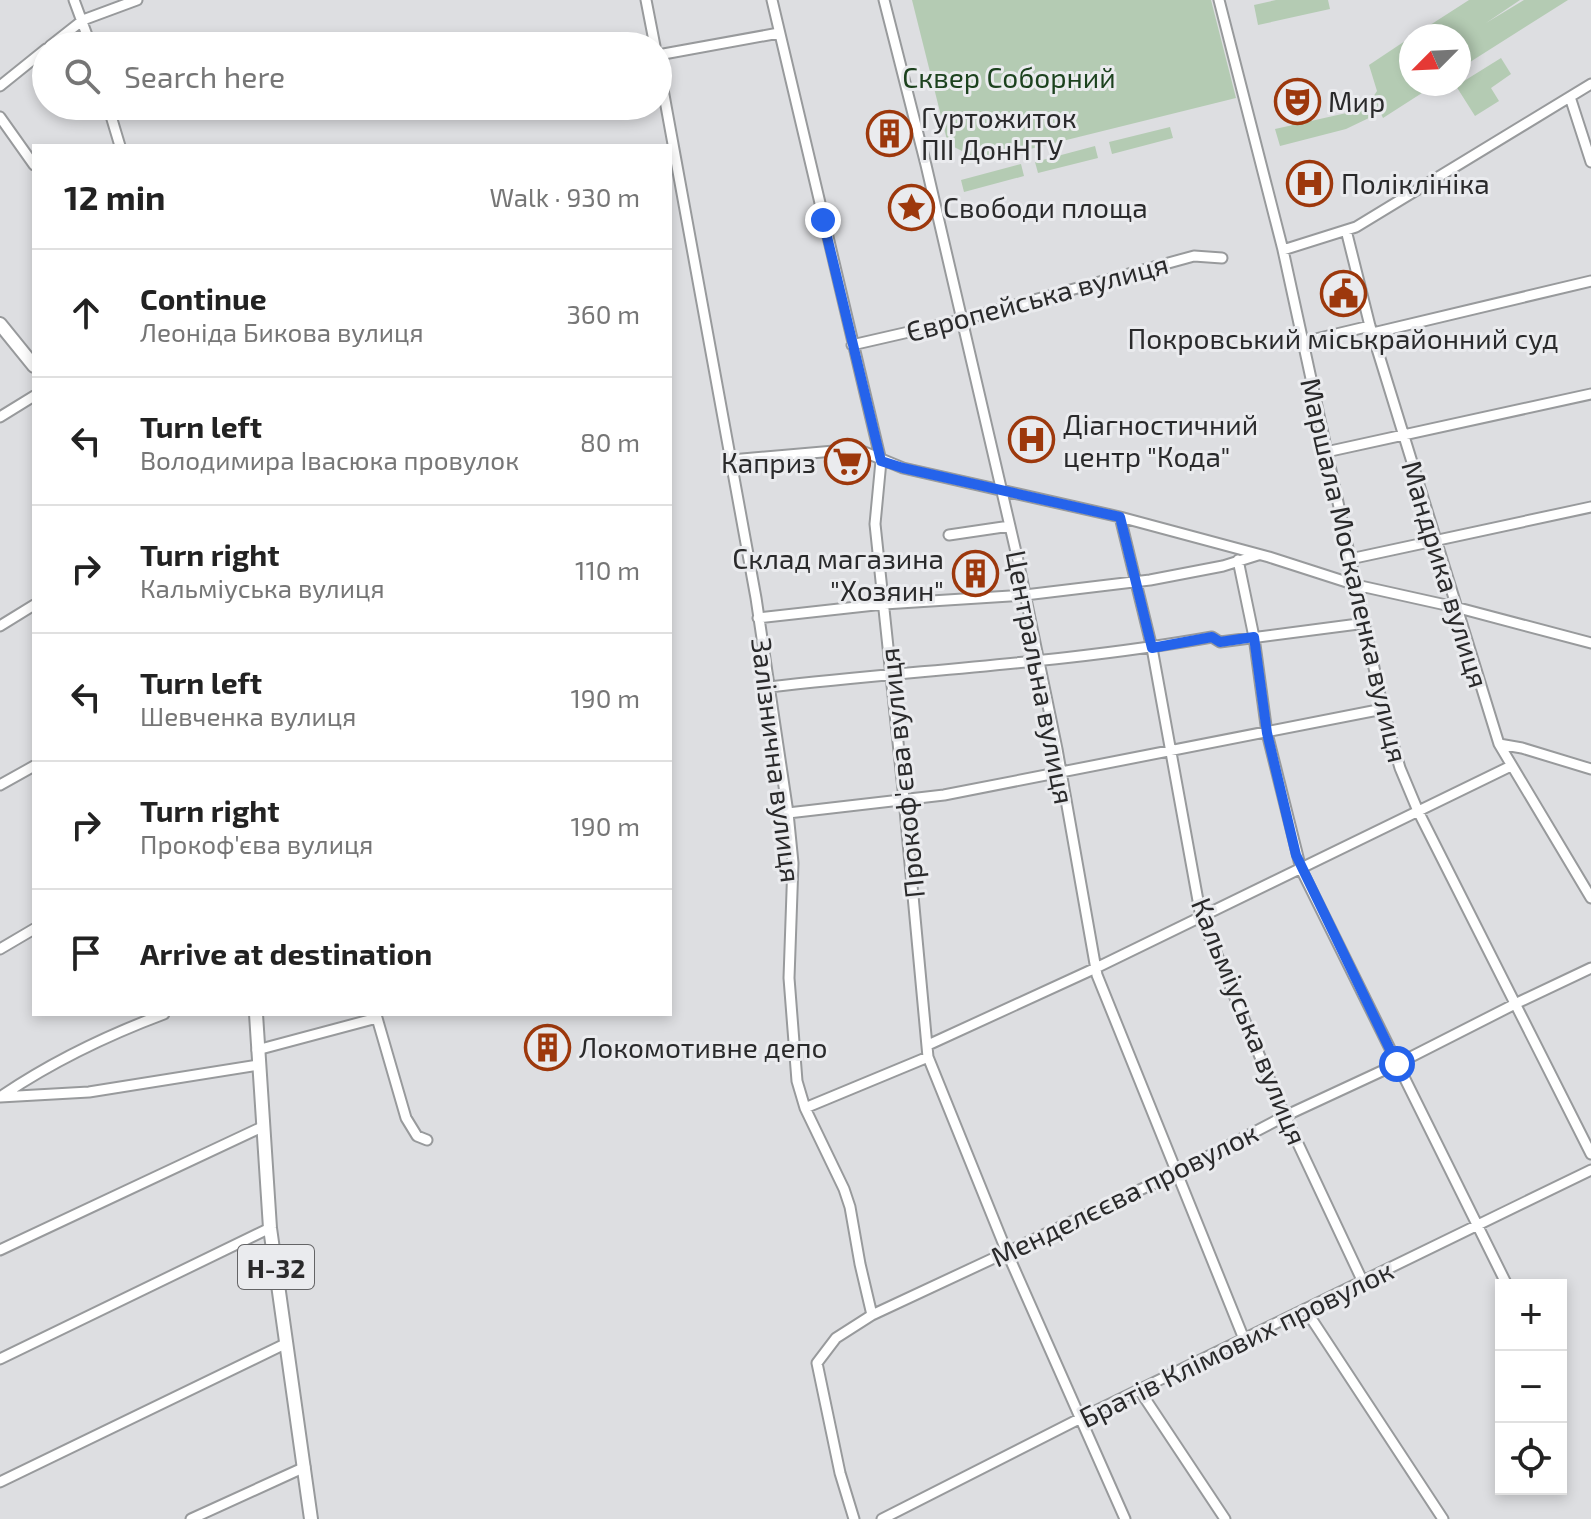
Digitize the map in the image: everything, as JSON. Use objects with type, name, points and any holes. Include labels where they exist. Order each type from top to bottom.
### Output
[{"type":"main road","points":[[0,324],[32,364]]},
{"type":"main road","name":"Н-32","points":[[256,1016],[270,1228],[311,1519]]},
{"type":"street","points":[[74,0],[87,32]]},
{"type":"street","points":[[68,32],[83,20],[137,0]]},
{"type":"street","points":[[646,0],[652,32]]},
{"type":"street","name":"Прокоф'єва вулиця","points":[[772,0],[881,461],[875,524],[928,1057],[1006,1250],[1125,1519]]},
{"type":"street","name":"Центральна вулиця","points":[[884,0],[926,165],[1010,526],[1061,771],[1097,975],[1244,1339]]},
{"type":"street","name":"Маршала Москаленка вулиця","points":[[1219,0],[1283,250],[1383,709],[1398,761],[1418,811],[1591,1154]]},
{"type":"street","points":[[672,52],[779,33]]},
{"type":"street","points":[[0,86],[32,61]]},
{"type":"street","points":[[1283,250],[1364,222],[1591,84]]},
{"type":"street","points":[[1570,97],[1591,162]]},
{"type":"street","points":[[0,117],[32,162]]},
{"type":"street","points":[[112,120],[119,144]]},
{"type":"street","name":"Залізнична вулиця","points":[[669,120],[731,460],[788,813],[794,879],[789,978],[797,1081],[805,1108],[850,1207],[872,1315]]},
{"type":"street","name":"Мандрика вулиця","points":[[1346,230],[1372,330],[1499,744],[1591,898]]},
{"type":"street","name":"Європейська вулиця","points":[[852,345],[961,320],[1182,258],[1206,255],[1222,258]]},
{"type":"street","points":[[1303,342],[1372,330],[1591,281]]},
{"type":"street","points":[[1326,452],[1591,394]]},
{"type":"street","points":[[0,417],[32,397]]},
{"type":"street","points":[[731,460],[857,449],[903,468],[1120,517],[1356,585],[1591,643]]},
{"type":"street","points":[[1350,559],[1591,507]]},
{"type":"street","name":"Кальміуська вулиця","points":[[1120,517],[1152,648],[1201,917],[1285,1116],[1362,1280]]},
{"type":"street","points":[[949,535],[1010,526]]},
{"type":"street","points":[[758,618],[884,604],[1025,595],[1135,582],[1223,566],[1259,555]]},
{"type":"street","points":[[1238,560],[1254,637],[1267,733],[1301,869],[1504,1279]]},
{"type":"street","points":[[0,626],[32,606]]},
{"type":"street","points":[[769,687],[891,673],[1039,662],[1212,637],[1220,642],[1366,623]]},
{"type":"street","points":[[788,813],[944,795],[1383,709]]},
{"type":"street","points":[[1499,744],[1591,769]]},
{"type":"street","points":[[928,1045],[1098,967],[1511,766]]},
{"type":"street","points":[[0,785],[32,767]]},
{"type":"street","points":[[0,949],[32,930]]},
{"type":"street","name":"Менделєєва провулок","points":[[872,1315],[1176,1173],[1285,1116],[1591,968]]},
{"type":"street","points":[[159,1016],[85,1049],[0,1097],[89,1092],[258,1065]]},
{"type":"street","points":[[257,1050],[376,1016],[406,1118],[417,1136],[427,1140]]},
{"type":"street","points":[[805,1108],[928,1057]]},
{"type":"street","points":[[0,1250],[262,1127]]},
{"type":"street","name":"Братів Клімових провулок","points":[[882,1519],[1079,1419],[1591,1170]]},
{"type":"street","points":[[0,1359],[270,1228]]},
{"type":"street","points":[[1305,1309],[1443,1519]]},
{"type":"street","points":[[854,1519],[840,1473],[817,1363],[836,1338],[872,1315]]},
{"type":"street","points":[[0,1482],[287,1343]]},
{"type":"street","points":[[1140,1391],[1225,1519]]},
{"type":"street","points":[[191,1519],[305,1467]]},
{"type":"green space","name":"Сквер Соборний","points":[[912,0],[1211,0],[1236,98],[982,161],[948,144]]},
{"type":"green space","points":[[1276,0],[1328,0],[1330,9],[1258,25],[1254,5]]},
{"type":"green space","points":[[1469,0],[1520,0],[1486,23],[1524,0],[1568,0],[1471,61],[1471,24],[1432,24]]},
{"type":"green space","points":[[1399,45],[1399,96],[1417,96],[1383,118],[1373,97],[1377,91],[1369,65]]},
{"type":"green space","points":[[1501,58],[1511,74],[1491,88],[1499,101],[1475,116],[1462,96],[1471,96],[1471,77]]},
{"type":"green space","points":[[1369,108],[1371,117],[1346,129],[1280,146],[1275,129]]},
{"type":"green space","points":[[1170,127],[1173,138],[1112,154],[1109,142]]},
{"type":"green space","points":[[1095,146],[1098,158],[1038,173],[1035,162]]},
{"type":"green space","points":[[1021,164],[1024,176],[964,192],[961,180]]},
{"type":"place","name":"Мир","points":[[1297,101]]},
{"type":"place","name":"Гуртожиток ПІІ ДонНТУ","points":[[890,133]]},
{"type":"place","name":"Поліклініка","points":[[1310,183]]},
{"type":"place","name":"Свободи площа","points":[[912,207]]},
{"type":"place","name":"Покровський міськрайонний суд","points":[[1343,294]]},
{"type":"place","name":"Діагностичний центр \"Кода\"","points":[[1032,440]]},
{"type":"place","name":"Каприз","points":[[847,462]]},
{"type":"place","name":"Склад магазина \"Хозяин\"","points":[[975,574]]},
{"type":"place","name":"Локомотивне депо","points":[[548,1047]]},
{"type":"route","points":[[823,220],[881,461],[1120,517],[1152,648],[1212,637],[1220,642],[1254,637],[1267,733],[1296,855],[1397,1064]]}]
